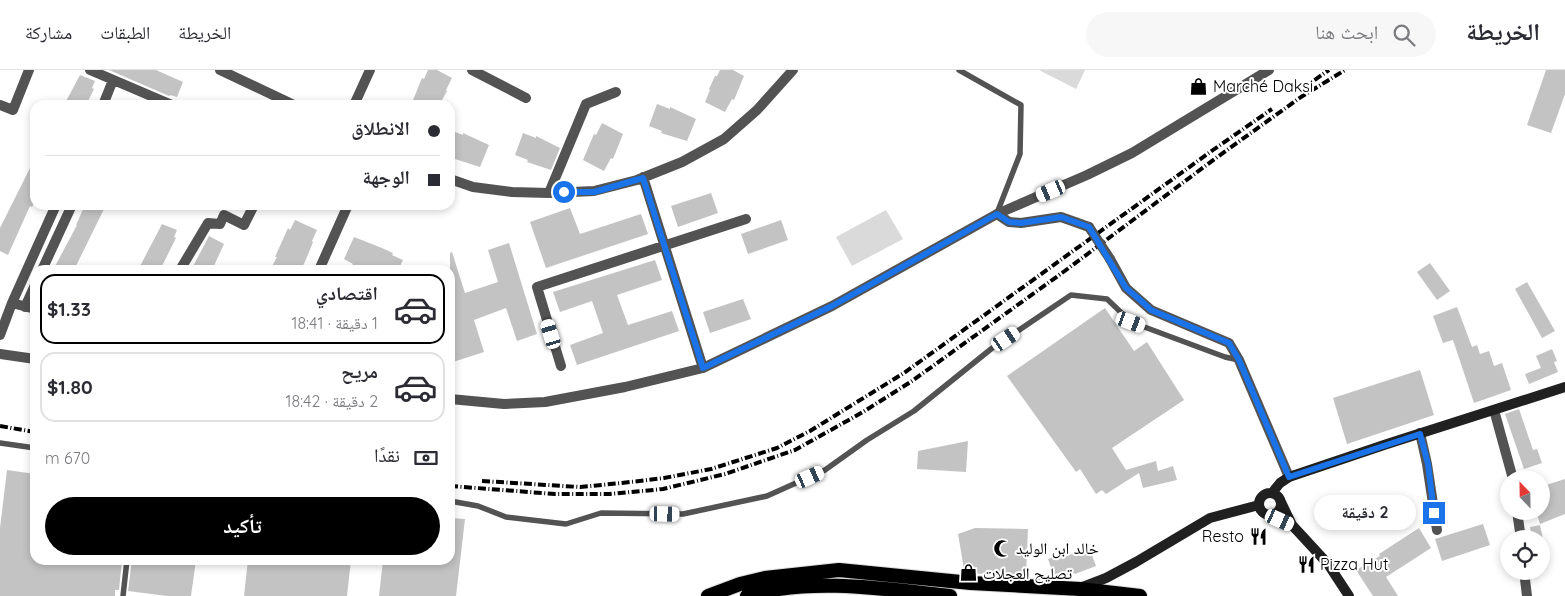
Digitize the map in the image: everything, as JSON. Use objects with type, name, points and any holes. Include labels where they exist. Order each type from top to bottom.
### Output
[{"type":"highway","points":[[708,596],[740,584],[765,578],[839,570],[971,583],[1121,592],[1140,596]]},
{"type":"highway","points":[[747,596],[763,591],[804,587],[850,586],[950,596]]},
{"type":"main road","points":[[1269,514],[1275,513],[1279,509],[1276,497],[1280,483],[1289,477],[1565,388]]},
{"type":"main road","points":[[1292,525],[1262,511],[1259,505],[1262,497],[1266,494],[1276,497],[1292,525],[1328,564],[1348,596]]},
{"type":"main road","points":[[1080,589],[1136,562],[1210,518],[1259,505]]},
{"type":"street","points":[[0,104],[13,110],[29,70]]},
{"type":"street","points":[[90,70],[160,100]]},
{"type":"street","points":[[220,70],[283,100]]},
{"type":"street","points":[[356,100],[370,70]]},
{"type":"street","points":[[472,70],[526,98]]},
{"type":"street","points":[[455,181],[473,187],[493,190],[549,193],[594,192],[643,178],[682,162],[724,139],[757,110],[793,70]]},
{"type":"street","points":[[455,399],[504,404],[545,402],[625,387],[703,368],[832,306],[997,214],[1087,175],[1132,153],[1269,70]]},
{"type":"street","points":[[105,100],[113,80]]},
{"type":"street","points":[[549,193],[586,104],[616,92]]},
{"type":"street","points":[[643,178],[703,368]]},
{"type":"street","points":[[0,335],[12,303],[54,210]]},
{"type":"street","points":[[44,265],[70,210]]},
{"type":"street","points":[[183,265],[208,222],[220,224],[226,210]]},
{"type":"street","points":[[224,215],[244,225],[252,210]]},
{"type":"street","points":[[321,265],[346,210]]},
{"type":"street","points":[[997,214],[1009,222],[1021,223],[1061,217],[1089,227],[1126,288],[1151,310],[1229,343],[1239,360],[1289,477]]},
{"type":"street","points":[[561,366],[537,287],[746,220]]},
{"type":"street","points":[[42,237],[54,243]]},
{"type":"street","points":[[12,303],[30,308]]},
{"type":"street","points":[[0,354],[30,358]]},
{"type":"street","points":[[1494,410],[1511,470]]},
{"type":"street","points":[[1420,434],[1428,464],[1437,530]]},
{"type":"street","points":[[1525,580],[1527,596]]},
{"type":"lane","points":[[959,70],[1021,105],[1020,154],[997,214]]},
{"type":"lane","points":[[455,502],[478,506],[506,517],[566,524],[601,513],[683,514],[767,496],[825,470],[914,410],[991,349],[1071,295],[1107,299],[1131,322],[1225,357],[1239,360]]},
{"type":"lane","points":[[0,443],[30,447]]},
{"type":"lane","points":[[123,596],[126,565]]},
{"type":"shaded area","points":[[1039,70],[1085,70],[1076,89]]},
{"type":"shaded area","points":[[886,210],[903,239],[852,266],[836,237]]},
{"type":"building","points":[[109,70],[156,70],[183,82],[177,97],[169,96]]},
{"type":"building","points":[[428,70],[437,70],[452,78],[442,100],[413,100],[422,78],[424,79]]},
{"type":"building","points":[[720,70],[733,70],[744,76],[734,100],[732,99],[725,112],[705,102],[715,76],[717,76]]},
{"type":"building","points":[[1546,70],[1565,70],[1565,94],[1551,133],[1527,125]]},
{"type":"building","points":[[80,75],[95,81],[92,88],[94,89],[88,100],[67,100]]},
{"type":"building","points":[[657,104],[670,109],[670,107],[696,119],[687,141],[661,133],[662,131],[649,126]]},
{"type":"building","points":[[602,123],[623,134],[613,159],[611,158],[604,171],[583,160],[594,134],[596,135]]},
{"type":"building","points":[[455,132],[463,135],[463,133],[489,145],[480,167],[455,159]]},
{"type":"building","points":[[523,133],[536,138],[536,136],[560,148],[551,170],[527,162],[528,160],[515,155]]},
{"type":"building","points":[[30,168],[30,206],[8,255],[0,251],[0,228]]},
{"type":"building","points":[[711,193],[718,213],[678,227],[671,206]]},
{"type":"building","points":[[570,208],[580,234],[641,214],[648,234],[546,268],[530,222]]},
{"type":"building","points":[[83,210],[104,210],[76,265],[56,265],[77,225]]},
{"type":"building","points":[[295,220],[317,230],[303,265],[273,265],[288,228],[290,230]]},
{"type":"building","points":[[781,220],[788,240],[748,254],[741,234]]},
{"type":"building","points":[[162,224],[177,230],[174,237],[176,238],[162,265],[141,265]]},
{"type":"building","points":[[209,236],[224,244],[214,265],[194,265]]},
{"type":"building","points":[[354,237],[393,253],[392,255],[403,260],[400,265],[352,265],[344,259]]},
{"type":"building","points":[[509,243],[537,334],[517,341],[506,308],[474,320],[484,352],[455,361],[455,265],[450,265],[450,253],[452,252],[465,293],[498,282],[488,250]]},
{"type":"building","points":[[655,260],[662,280],[617,295],[628,325],[672,311],[679,331],[577,365],[570,345],[603,333],[592,301],[560,312],[553,292]]},
{"type":"building","points":[[1430,263],[1450,291],[1437,300],[1417,272]]},
{"type":"building","points":[[1527,282],[1555,331],[1542,338],[1515,289]]},
{"type":"building","points":[[743,299],[751,319],[710,333],[703,312]]},
{"type":"building","points":[[1457,307],[1472,347],[1477,345],[1480,354],[1489,351],[1494,366],[1502,363],[1511,390],[1474,403],[1453,340],[1443,343],[1433,316]]},
{"type":"building","points":[[1105,308],[1134,351],[1147,342],[1184,400],[1112,448],[1126,470],[1156,461],[1158,471],[1173,466],[1177,480],[1143,488],[1139,473],[1106,494],[1102,490],[1096,494],[1080,469],[1076,472],[1007,376]]},
{"type":"building","points":[[1552,349],[1557,361],[1554,362],[1558,372],[1529,384],[1525,374],[1541,368],[1536,356]]},
{"type":"building","points":[[1420,370],[1434,415],[1347,444],[1333,398]]},
{"type":"building","points":[[1519,409],[1533,450],[1537,449],[1542,463],[1524,469],[1505,414]]},
{"type":"building","points":[[968,441],[966,472],[917,469],[918,451]]},
{"type":"building","points":[[7,470],[30,473],[30,565],[122,565],[119,590],[115,590],[115,596],[0,596],[0,528]]},
{"type":"building","points":[[1565,479],[1565,514],[1550,520],[1550,484]]},
{"type":"building","points":[[455,518],[465,519],[456,596],[379,596],[382,565],[455,565]]},
{"type":"building","points":[[1539,520],[1550,520],[1540,524]]},
{"type":"building","points":[[1483,524],[1490,545],[1442,561],[1435,539]]},
{"type":"building","points":[[1540,525],[1541,530],[1530,530],[1530,527]]},
{"type":"building","name":"خالد ابن الوليد","points":[[975,528],[1028,529],[1026,576],[963,573],[958,534]]},
{"type":"building","points":[[1419,528],[1431,548],[1386,577],[1398,596],[1373,596],[1356,570],[1380,556],[1379,554]]},
{"type":"building","points":[[1089,547],[1096,566],[1055,579],[1048,559],[1066,552],[1067,556]]},
{"type":"building","points":[[131,565],[195,565],[191,596],[167,596],[128,591]]},
{"type":"building","points":[[247,565],[350,565],[347,596],[244,596]]},
{"type":"railway","points":[[1303,88],[1329,70]]},
{"type":"railway","points":[[455,486],[555,494],[610,494],[663,489],[725,474],[795,450],[863,412],[912,381],[1062,273],[1216,158],[1301,97],[1345,70]]},
{"type":"railway","points":[[482,481],[580,487],[622,483],[664,478],[711,469],[777,448],[810,431],[904,373],[1272,109]]},
{"type":"railway","points":[[0,426],[30,431]]},
{"type":"place","name":"Marché Daksi","points":[[1199,86]]},
{"type":"place","name":"Resto","points":[[1258,536]]},
{"type":"place","name":"خالد ابن الوليد","points":[[1002,548]]},
{"type":"place","name":"Pizza Hut","points":[[1306,564]]},
{"type":"place","name":"تصليح العجلات","points":[[969,573]]},
{"type":"route","points":[[564,192],[594,192],[643,178],[703,368],[832,306],[997,214],[1009,222],[1021,223],[1061,217],[1089,227],[1126,288],[1151,310],[1229,343],[1239,360],[1289,477],[1420,434],[1428,464],[1434,513]]}]
